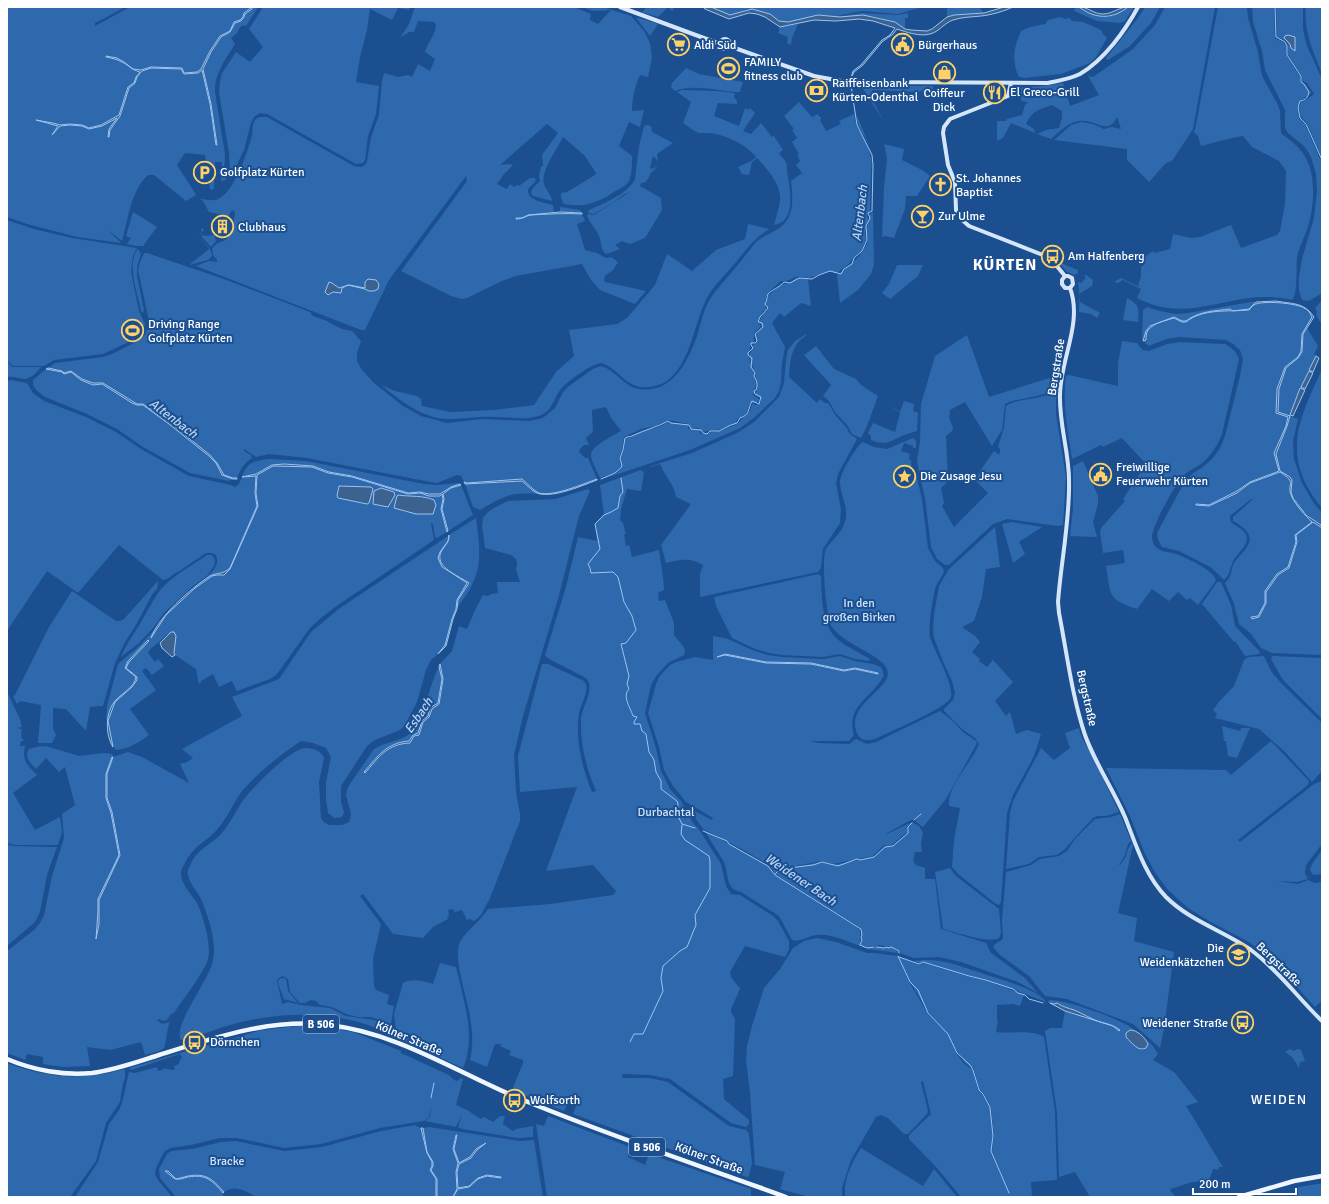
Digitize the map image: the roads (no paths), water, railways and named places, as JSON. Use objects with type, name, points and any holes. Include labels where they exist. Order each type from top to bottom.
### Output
[{"type":"main road","points":[[620,7],[720,44],[725,49],[729,46],[801,72],[827,79],[869,82],[1010,83],[1063,80],[1079,74],[1094,64],[1108,50],[1138,7]]},
{"type":"main road","points":[[720,44],[722,40],[727,39],[730,42],[729,46]]},
{"type":"main road","name":"Bergstraße","points":[[1010,83],[1008,96],[950,119],[944,127],[943,138],[948,165],[955,182],[956,210],[960,218],[969,226],[1043,255],[1056,265],[1065,276],[1070,276],[1073,279],[1073,284],[1070,288],[1074,314],[1061,378],[1060,395],[1060,408],[1068,466],[1069,507],[1058,602],[1075,698],[1086,737],[1122,812],[1145,866],[1159,889],[1167,898],[1194,918],[1232,938],[1253,952],[1265,962],[1322,1021]]},
{"type":"main road","name":"Bergstraße","points":[[1065,276],[1062,280],[1062,284],[1065,288],[1070,288]]},
{"type":"main road","name":"Kölner Straße","points":[[7,1059],[22,1065],[52,1071],[92,1073],[130,1064],[195,1044],[260,1028],[302,1023],[328,1024],[348,1027],[396,1042],[509,1094],[554,1112],[786,1197]]},
{"type":"main road","points":[[1239,1197],[1291,1182],[1322,1176]]},
{"type":"waterway","points":[[1275,7],[1276,37],[1285,42],[1287,46],[1287,55],[1301,76],[1301,82],[1309,92],[1306,98],[1300,101],[1298,107],[1300,118],[1306,124],[1322,160]]},
{"type":"waterway","name":"Altenbach","points":[[601,479],[615,473],[622,466],[620,458],[626,437],[633,436],[668,421],[671,423],[689,425],[691,429],[701,430],[703,433],[707,434],[710,431],[719,431],[737,423],[740,418],[746,415],[752,401],[759,404],[761,397],[755,394],[754,391],[757,388],[757,383],[754,376],[755,373],[751,367],[752,358],[748,355],[748,353],[753,348],[751,343],[755,343],[757,341],[755,334],[763,327],[762,323],[758,322],[760,317],[768,308],[765,304],[768,294],[784,282],[790,283],[799,278],[812,279],[830,271],[841,274],[844,269],[852,264],[854,258],[862,251],[867,240],[866,226],[870,218],[868,213],[872,211],[873,165],[872,155],[857,125],[851,86]]},
{"type":"waterway","name":"Weidener Bach","points":[[621,478],[623,492],[620,496],[618,508],[604,515],[595,524],[600,549],[588,564],[591,573],[613,572],[618,577],[624,602],[632,616],[636,630],[626,643],[621,644],[629,676],[627,684],[629,689],[626,698],[633,716],[637,717],[634,724],[640,724],[642,731],[646,734],[649,752],[654,760],[656,772],[661,781],[661,789],[677,801],[677,814],[682,824],[695,828]]},
{"type":"waterway","points":[[914,820],[921,814]]},
{"type":"waterway","points":[[775,874],[780,869],[813,865],[822,862],[838,866],[857,859],[860,860],[874,857],[885,847],[893,846],[908,833],[908,827],[912,823]]},
{"type":"waterway","points":[[630,1042],[634,1034],[643,1034],[663,991],[661,978],[663,966],[680,951],[687,947],[696,925],[695,915],[710,888],[709,856],[685,840],[681,834],[682,825]]},
{"type":"waterway","name":"Weidener Bach","points":[[703,831],[727,841],[729,844],[768,866],[775,875],[861,929],[862,940],[860,945],[867,948],[874,947]]},
{"type":"waterway","name":"Weidener Bach","points":[[876,947],[891,947],[899,951],[899,953]]},
{"type":"waterway","points":[[898,956],[910,982],[918,990],[928,1013],[948,1034],[957,1053],[970,1065],[973,1070],[979,1090],[990,1107],[993,1136],[991,1151],[1009,1193]]},
{"type":"waterway","name":"Weidener Bach","points":[[899,957],[919,964],[923,962],[986,980],[1013,989],[1018,993],[1025,995],[1029,999],[1043,1003]]},
{"type":"waterway","points":[[431,1098],[434,1083]]},
{"type":"place","name":"Aldi Süd","points":[[678,45]]},
{"type":"place","name":"Bürgerhaus","points":[[903,45]]},
{"type":"place","name":"FAMILY fitness club","points":[[728,69]]},
{"type":"place","name":"Coiffeur Dick","points":[[944,72]]},
{"type":"place","name":"Raiffeisenbank Kürten-Odenthal","points":[[816,90]]},
{"type":"place","name":"El Greco-Grill","points":[[995,92]]},
{"type":"place","name":"Golfplatz Kürten","points":[[204,172]]},
{"type":"place","name":"St. Johannes Baptist","points":[[940,185]]},
{"type":"place","name":"Zur Ulme","points":[[922,216]]},
{"type":"place","name":"Clubhaus","points":[[222,227]]},
{"type":"place","name":"Am Halfenberg","points":[[1053,256]]},
{"type":"place","name":"Driving Range Golfplatz Kürten","points":[[133,331]]},
{"type":"place","name":"Freiwillige Feuerwehr Kürten","points":[[1100,474]]},
{"type":"place","name":"Die Zusage Jesu","points":[[904,476]]},
{"type":"place","name":"Die Weidenkätzchen","points":[[1239,955]]},
{"type":"place","name":"Weidener Straße","points":[[1243,1023]]},
{"type":"place","name":"Dörnchen","points":[[194,1042]]},
{"type":"place","name":"Wolfsorth","points":[[514,1100]]},
{"type":"district","name":"KÜRTEN","points":[[1005,264]]},
{"type":"district","name":"WEIDEN","points":[[1279,1099]]},
{"type":"park label","name":"In den großen Birken","points":[[859,610]]},
{"type":"park label","name":"Durbachtal","points":[[666,812]]},
{"type":"park label","name":"Bracke","points":[[227,1161]]},
{"type":"water label","name":"Esbach","points":[[418,715]]}]
